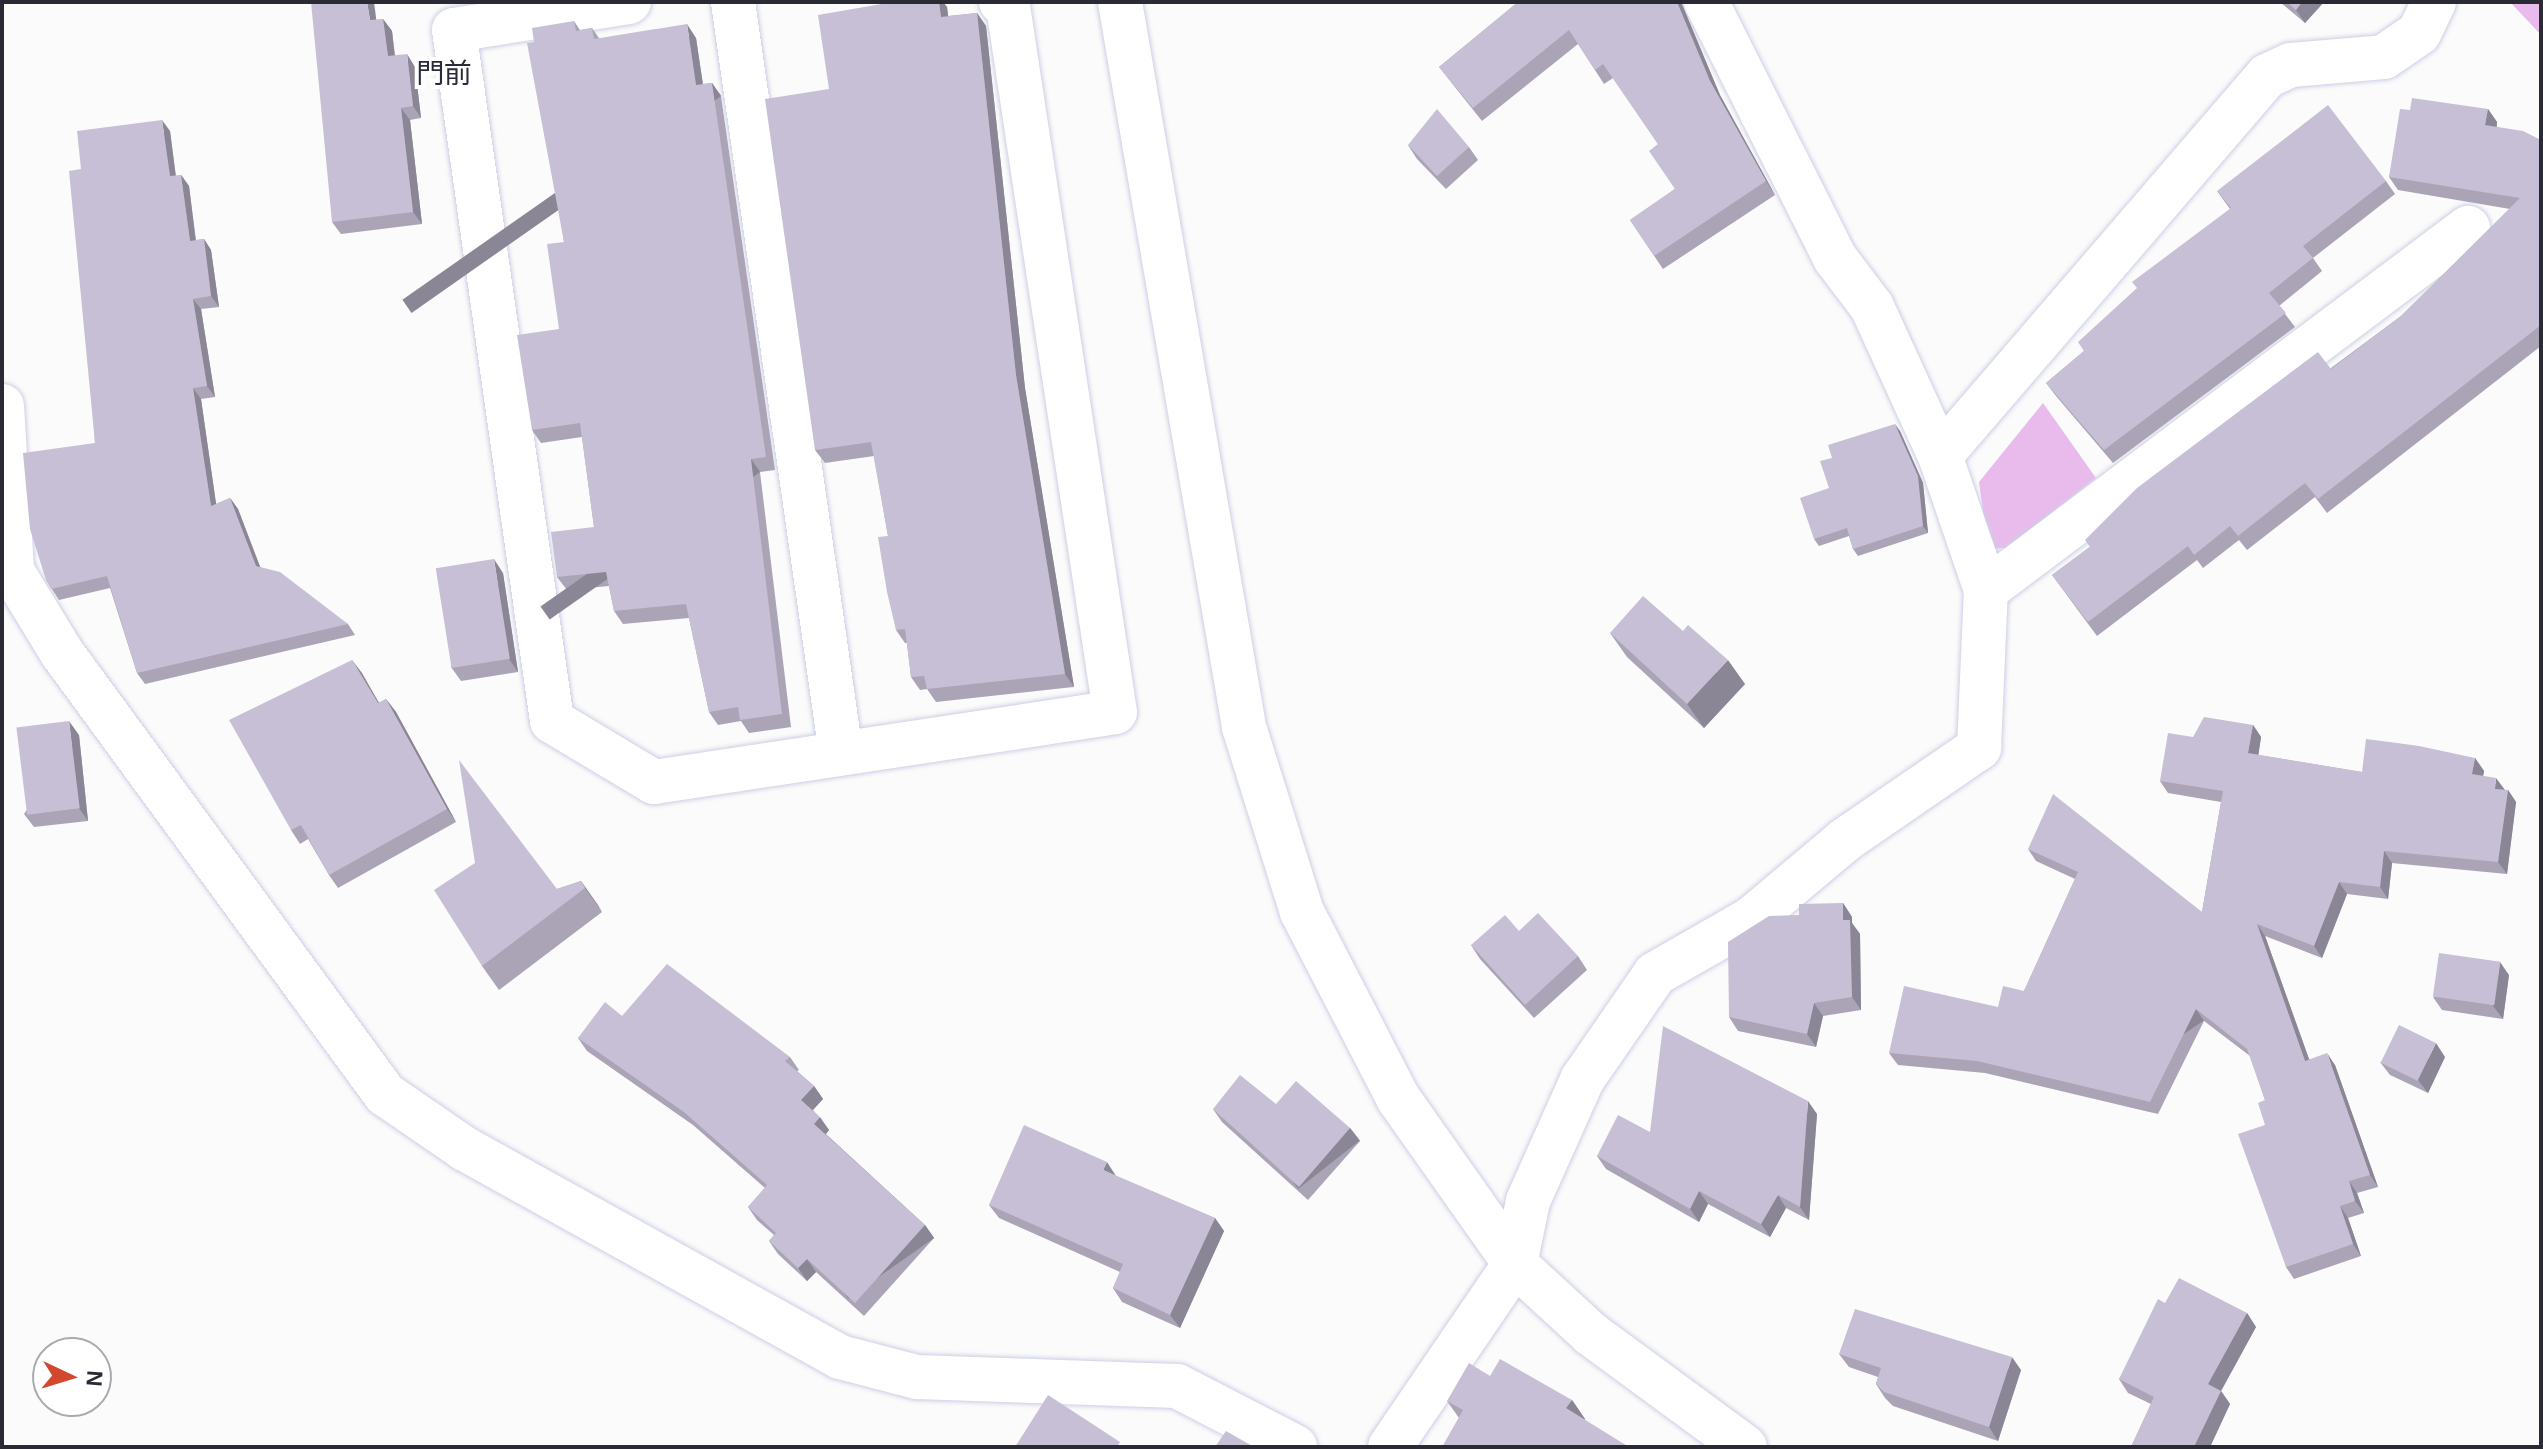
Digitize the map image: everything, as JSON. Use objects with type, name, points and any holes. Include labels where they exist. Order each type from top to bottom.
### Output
[{"type":"street","points":[[629,2],[454,30],[552,721],[654,782],[1115,712],[1008,6],[1001,2]]},
{"type":"street","points":[[733,2],[841,753]]},
{"type":"street","points":[[1120,2],[1244,727],[1302,912],[1398,1098],[1515,1264],[1591,1334],[1745,1447]]},
{"type":"street","points":[[1390,1447],[1515,1264],[1528,1201],[1582,1080],[1655,974],[1751,919],[1845,840],[1979,748],[1986,590],[1940,456],[1872,307],[1835,258],[1706,2]]},
{"type":"street","points":[[1940,456],[2267,76],[2291,65],[2384,57],[2419,33],[2434,2]]},
{"type":"street","points":[[1986,590],[2468,228]]},
{"type":"street","points":[[2,406],[12,571],[62,653],[385,1094],[465,1149],[840,1357],[917,1377],[1177,1386],[1295,1447]]},
{"type":"shaded area","points":[[2510,2],[2541,2],[2541,35]]},
{"type":"shaded area","points":[[2043,403],[2096,478],[2006,548],[1988,549],[1979,482]]},
{"type":"building","points":[[311,2],[367,2],[370,20],[383,19],[388,56],[407,54],[413,106],[401,108],[413,212],[332,222]]},
{"type":"building","points":[[893,2],[939,2],[941,17],[977,13],[1016,375],[1065,674],[927,689],[924,676],[911,677],[905,629],[896,630],[887,592],[878,537],[888,536],[871,442],[815,450],[765,99],[829,89],[818,15]]},
{"type":"building","points":[[1518,2],[1677,2],[1710,81],[1766,181],[1654,256],[1630,220],[1675,189],[1649,151],[1658,144],[1603,64],[1595,70],[1569,30],[1473,108],[1439,67]]},
{"type":"building","points":[[2287,2],[2302,2],[2296,10]]},
{"type":"building","points":[[574,21],[576,31],[592,28],[594,39],[687,24],[696,85],[712,83],[766,457],[751,459],[782,714],[740,720],[738,707],[709,712],[686,604],[614,611],[606,572],[557,577],[551,532],[594,527],[580,423],[532,430],[517,335],[559,329],[547,244],[564,242],[527,43],[534,42],[532,28]]},
{"type":"building","points":[[2412,98],[2488,109],[2485,125],[2523,131],[2541,140],[2541,325],[2318,499],[2305,483],[2238,536],[2230,526],[2194,555],[2188,546],[2088,622],[2052,575],[2090,547],[2085,540],[2137,488],[2318,352],[2331,369],[2401,316],[2520,198],[2389,177],[2400,109],[2410,110]]},
{"type":"building","points":[[2328,105],[2386,181],[2303,246],[2313,258],[2269,293],[2286,313],[2104,450],[2046,383],[2084,351],[2078,342],[2137,288],[2132,282],[2231,208],[2217,191]]},
{"type":"building","points":[[1437,109],[1469,147],[1437,176],[1408,145]]},
{"type":"building","points":[[162,120],[170,176],[181,175],[190,241],[204,239],[211,296],[193,299],[207,386],[193,388],[211,506],[230,498],[256,566],[280,572],[348,624],[137,673],[107,576],[51,589],[46,580],[30,529],[23,453],[95,443],[69,171],[81,169],[77,131]]},
{"type":"building","points":[[1895,424],[1918,476],[1923,526],[1853,549],[1847,528],[1814,539],[1800,498],[1829,488],[1820,461],[1832,458],[1828,445]]},
{"type":"building","points":[[494,559],[510,659],[452,668],[436,568]]},
{"type":"building","points":[[1643,596],[1683,631],[1688,625],[1728,660],[1687,704],[1610,633]]},
{"type":"building","points":[[352,660],[378,703],[386,699],[447,809],[329,875],[301,825],[291,830],[229,720]]},
{"type":"building","points":[[2204,717],[2253,725],[2248,753],[2362,772],[2366,739],[2419,746],[2475,758],[2472,774],[2496,778],[2495,789],[2508,790],[2498,862],[2384,851],[2380,887],[2339,882],[2314,946],[2257,924],[2305,1061],[2327,1053],[2370,1175],[2349,1181],[2355,1201],[2340,1206],[2353,1244],[2286,1267],[2238,1134],[2265,1125],[2258,1103],[2265,1100],[2247,1049],[2196,1009],[2150,1102],[1977,1061],[1889,1053],[1904,986],[1998,1007],[2003,986],[2024,991],[2078,872],[2028,849],[2053,794],[2202,912],[2223,791],[2160,781],[2168,733],[2193,737]]},
{"type":"building","points":[[69,721],[80,808],[27,815],[16,727]]},
{"type":"building","points":[[459,760],[557,889],[581,881],[585,888],[482,966],[434,890],[475,863]]},
{"type":"building","points":[[1843,903],[1843,920],[1850,920],[1852,997],[1814,1003],[1807,1034],[1729,1017],[1728,942],[1769,916],[1799,915],[1799,904]]},
{"type":"building","points":[[1538,913],[1578,956],[1525,1005],[1471,945],[1505,915],[1519,931]]},
{"type":"building","points":[[2439,953],[2500,962],[2494,1005],[2433,997]]},
{"type":"building","points":[[667,964],[790,1057],[785,1061],[814,1086],[801,1100],[820,1117],[814,1124],[925,1225],[855,1303],[807,1259],[798,1268],[769,1241],[776,1233],[748,1207],[767,1185],[684,1112],[578,1038],[605,1002],[622,1016]]},
{"type":"building","points":[[2399,1025],[2436,1043],[2417,1081],[2381,1063]]},
{"type":"building","points":[[1663,1026],[1808,1101],[1800,1207],[1778,1195],[1761,1224],[1699,1191],[1690,1209],[1597,1156],[1618,1115],[1650,1132]]},
{"type":"building","points":[[1240,1075],[1276,1104],[1296,1081],[1350,1128],[1299,1187],[1213,1109]]},
{"type":"building","points":[[1024,1125],[1107,1162],[1103,1170],[1215,1218],[1170,1315],[1113,1288],[1123,1264],[989,1205]]},
{"type":"building","points":[[2179,1278],[2247,1313],[2208,1384],[2221,1391],[2194,1447],[2131,1447],[2154,1397],[2119,1379],[2158,1299],[2165,1303]]},
{"type":"building","points":[[1855,1309],[2012,1357],[1989,1427],[1884,1392],[1876,1384],[1881,1368],[1839,1354]]},
{"type":"building","points":[[1500,1359],[1572,1400],[1566,1408],[1629,1447],[1442,1447],[1463,1410],[1447,1401],[1469,1363],[1490,1376]]},
{"type":"building","points":[[1048,1395],[1120,1442],[1117,1447],[1015,1447]]},
{"type":"building","points":[[1226,1431],[1254,1447],[1215,1447]]},
{"type":"district","name":"門前","points":[[444,74]]}]
